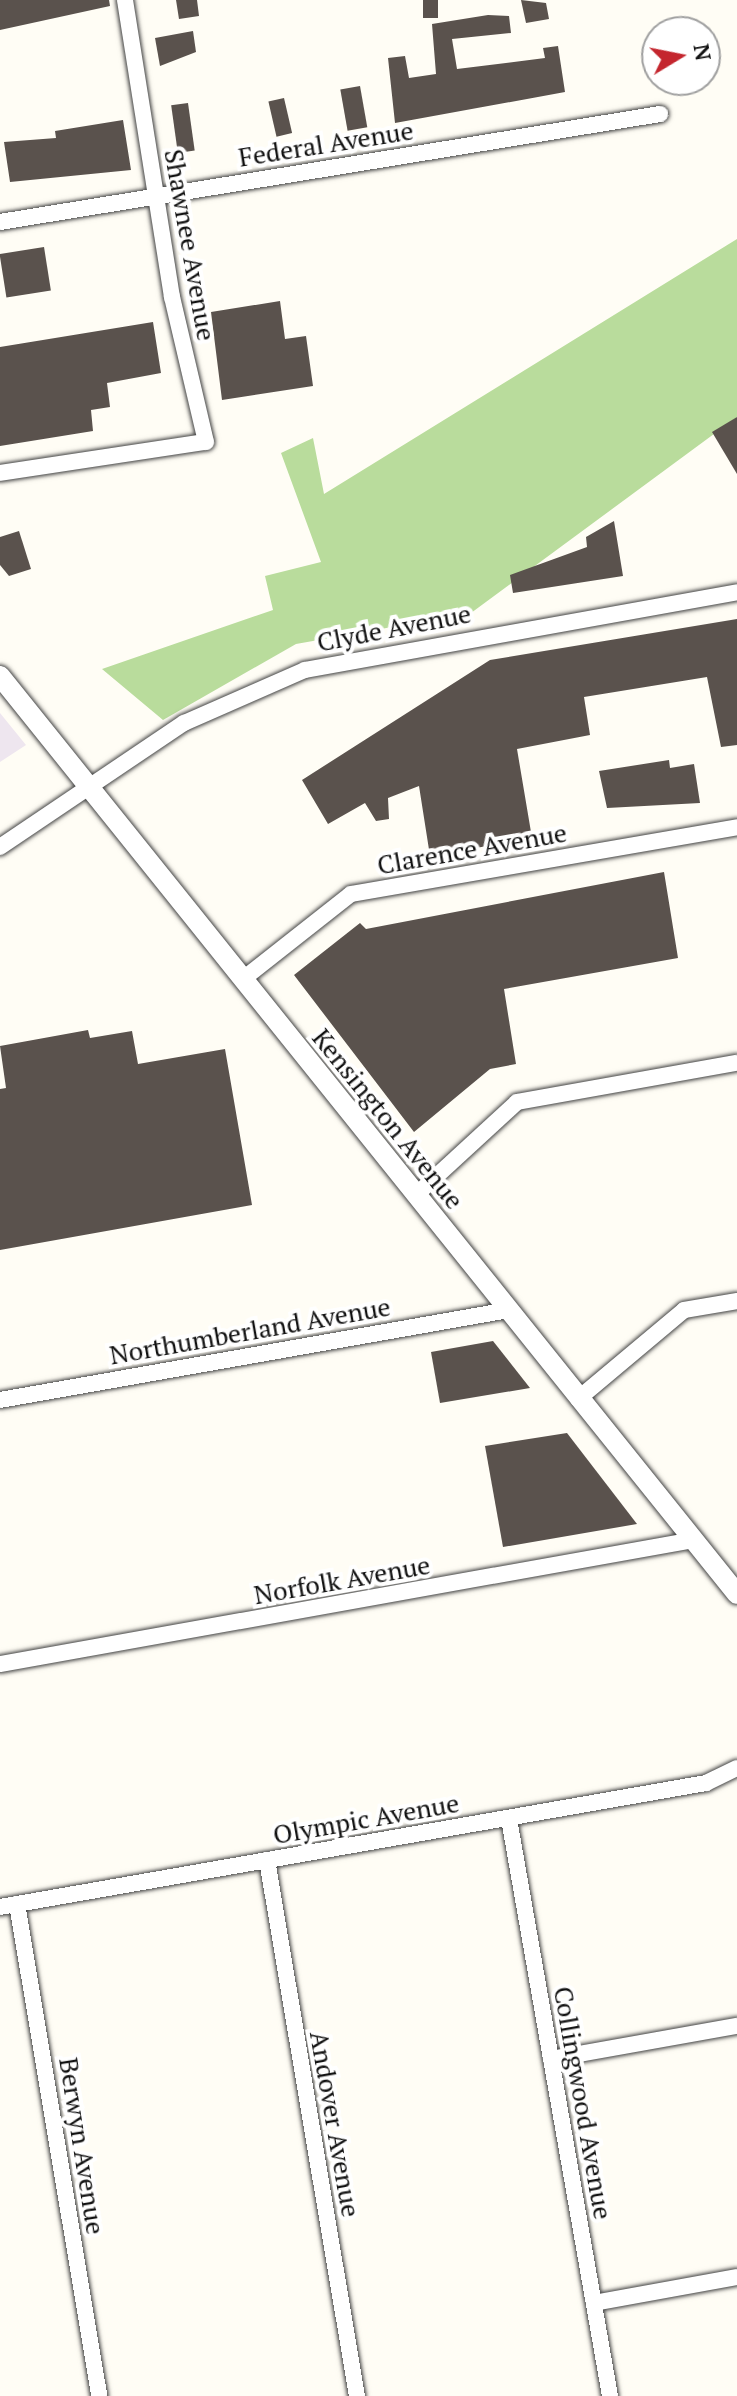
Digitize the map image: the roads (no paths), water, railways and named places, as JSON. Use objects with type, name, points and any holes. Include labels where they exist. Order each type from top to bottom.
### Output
[{"type":"street","name":"Shawnee Avenue","points":[[0,473],[206,442],[155,196],[125,0]]},
{"type":"street","name":"Federal Avenue","points":[[0,222],[660,114]]},
{"type":"street","name":"Clyde Avenue","points":[[0,847],[91,791],[184,723],[305,670],[737,592]]},
{"type":"street","name":"Kensington Avenue","points":[[0,676],[737,1594]]},
{"type":"street","name":"Clarence Avenue","points":[[243,979],[351,894],[737,827]]},
{"type":"street","points":[[416,1195],[517,1102],[737,1063]]},
{"type":"street","points":[[578,1399],[684,1310],[737,1301]]},
{"type":"street","name":"Northumberland Avenue","points":[[0,1400],[509,1310]]},
{"type":"street","name":"Norfolk Avenue","points":[[0,1664],[693,1540]]},
{"type":"street","name":"Olympic Avenue","points":[[0,1907],[706,1783],[737,1768]]},
{"type":"street","name":"Collingwood Avenue","points":[[509,1819],[610,2396]]},
{"type":"street","name":"Andover Avenue","points":[[267,1860],[357,2396]]},
{"type":"street","name":"Berwyn Avenue","points":[[17,1904],[99,2396]]},
{"type":"street","points":[[551,2059],[737,2026]]},
{"type":"street","points":[[594,2303],[737,2277]]}]
